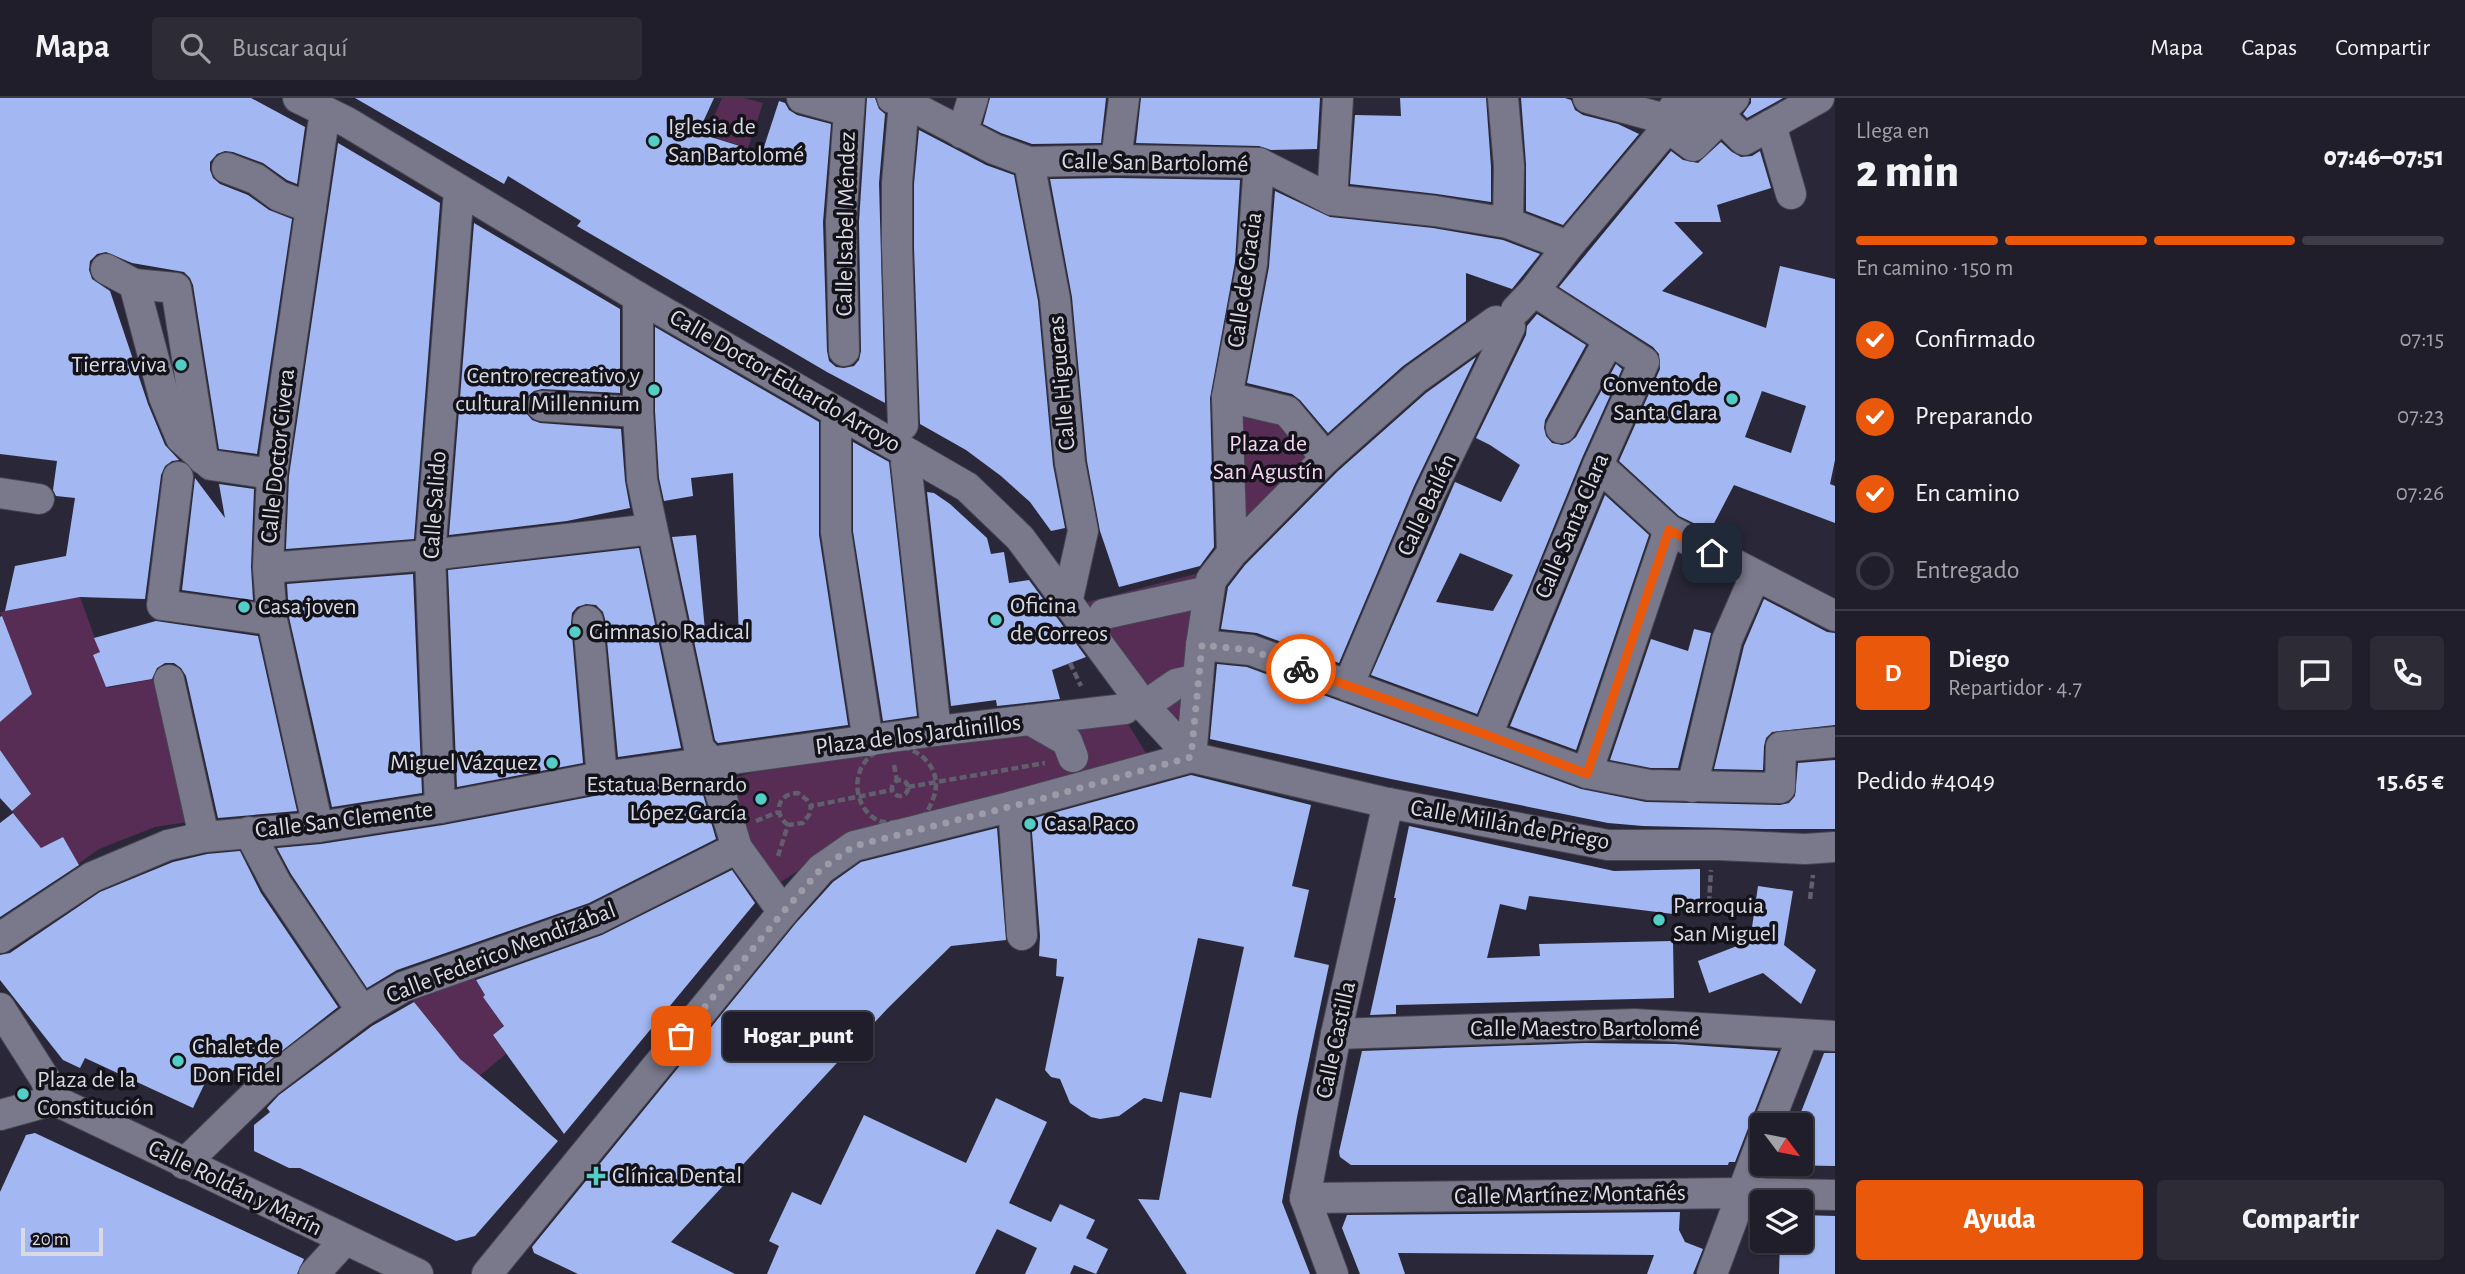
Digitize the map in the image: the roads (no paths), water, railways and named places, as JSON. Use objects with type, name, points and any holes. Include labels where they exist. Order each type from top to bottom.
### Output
[{"type":"street","name":"Calle Doctor Eduardo Arroyo","points":[[298,98],[347,122],[638,297],[967,487],[1020,538],[1067,603],[1135,707],[1191,757]]},
{"type":"street","points":[[802,98],[849,104]]},
{"type":"street","points":[[962,134],[973,98]]},
{"type":"street","points":[[1116,160],[1124,98]]},
{"type":"street","points":[[1332,200],[1338,98]]},
{"type":"street","points":[[1503,98],[1509,166],[1508,223]]},
{"type":"street","points":[[1590,98],[1674,121]]},
{"type":"street","points":[[487,1274],[821,869],[854,846],[1191,757],[1211,580],[1232,552],[1326,458],[1415,379],[1514,312],[1674,121],[1673,109],[1723,104],[1723,110],[1744,141],[1819,98]]},
{"type":"street","points":[[898,100],[897,209],[903,425]]},
{"type":"street","name":"Calle San Bartolomé","points":[[898,100],[962,134],[1029,162],[1116,160],[1259,163],[1332,200],[1435,211],[1508,223],[1568,246]]},
{"type":"street","name":"Calle Isabel Méndez","points":[[844,351],[841,222],[849,104]]},
{"type":"street","name":"Calle Doctor Civera","points":[[318,827],[272,620],[268,568],[272,474],[323,125]]},
{"type":"street","points":[[1771,125],[1791,194]]},
{"type":"street","name":"Calle Higueras","points":[[1029,162],[1055,299],[1070,463],[1083,531],[1067,603]]},
{"type":"street","name":"Calle de Gracia","points":[[1232,552],[1227,397],[1252,264],[1259,163]]},
{"type":"street","points":[[227,168],[256,179],[279,195],[311,208]]},
{"type":"street","name":"Calle Salido","points":[[440,808],[430,555],[458,202]]},
{"type":"street","points":[[106,269],[134,284],[176,288],[203,458]]},
{"type":"street","points":[[134,284],[164,397],[181,438],[211,466],[272,474]]},
{"type":"street","points":[[638,297],[638,412],[642,480],[699,748],[711,762],[737,848],[783,912]]},
{"type":"street","name":"Calle Santa Clara","points":[[1487,735],[1598,465],[1644,362],[1609,340],[1514,312]]},
{"type":"street","name":"Calle Bailén","points":[[1348,686],[1424,506],[1514,312]]},
{"type":"street","points":[[1561,428],[1609,340]]},
{"type":"street","points":[[1227,397],[1287,411],[1326,458]]},
{"type":"street","points":[[541,406],[638,412]]},
{"type":"street","points":[[836,423],[836,532],[868,741]]},
{"type":"street","points":[[906,463],[936,732]]},
{"type":"street","points":[[1598,465],[1669,530],[1835,616]]},
{"type":"street","points":[[178,477],[162,605],[272,620]]},
{"type":"street","points":[[0,493],[39,499]]},
{"type":"street","points":[[268,568],[430,555],[652,529]]},
{"type":"street","points":[[1587,774],[1669,530]]},
{"type":"street","points":[[1692,787],[1727,639],[1755,576]]},
{"type":"street","points":[[1104,614],[1209,591]]},
{"type":"street","points":[[588,621],[602,777]]},
{"type":"street","points":[[1202,645],[1251,650],[1587,774],[1649,785],[1780,788],[1780,747],[1835,742]]},
{"type":"street","points":[[1135,707],[1176,684],[1198,679]]},
{"type":"street","points":[[169,680],[204,837]]},
{"type":"street","name":"Plaza de los Jardinillos","points":[[711,762],[1135,707]]},
{"type":"street","points":[[1030,720],[1067,741],[1073,757]]},
{"type":"street","name":"Calle Millán de Priego","points":[[1191,757],[1388,803],[1608,845],[1718,845],[1805,849],[1825,857]]},
{"type":"street","name":"Calle San Clemente","points":[[0,938],[92,877],[168,845],[204,837],[318,827],[440,808],[602,777],[711,762]]},
{"type":"street","name":"Calle Castilla","points":[[1305,1198],[1336,1034],[1388,803]]},
{"type":"street","points":[[1013,806],[1022,936]]},
{"type":"street","points":[[249,832],[276,883],[362,1011]]},
{"type":"street","name":"Calle Federico Mendizábal","points":[[184,1164],[268,1082],[362,1011],[403,987],[596,919],[737,848]]},
{"type":"street","points":[[0,1008],[45,1079],[54,1100],[0,1115]]},
{"type":"street","name":"Calle Maestro Bartolomé","points":[[1336,1034],[1634,1024],[1835,1036]]},
{"type":"street","points":[[1773,1113],[1803,1035]]},
{"type":"street","name":"Calle Roldán y Marín","points":[[54,1100],[418,1274]]},
{"type":"street","points":[[1712,1274],[1750,1172]]},
{"type":"street","name":"Calle Martínez Montañés","points":[[1305,1198],[1742,1193],[1835,1195]]},
{"type":"street","points":[[1305,1198],[1333,1274]]},
{"type":"street","points":[[314,1274],[345,1240]]},
{"type":"place","name":"Iglesia de San Bartolomé","points":[[654,141]]},
{"type":"place","name":"Tierra viva","points":[[181,365]]},
{"type":"place","name":"Centro recreativo y cultural Millennium","points":[[654,390]]},
{"type":"place","name":"Convento de Santa Clara","points":[[1732,399]]},
{"type":"place","name":"Casa joven","points":[[244,607]]},
{"type":"place","name":"Oficina de Correos","points":[[996,620]]},
{"type":"place","name":"Gimnasio Radical","points":[[575,632]]},
{"type":"place","name":"Miguel Vázquez","points":[[552,763]]},
{"type":"place","name":"Estatua Bernardo López García","points":[[761,799]]},
{"type":"place","name":"Casa Paco","points":[[1030,824]]},
{"type":"place","name":"Parroquia San Miguel","points":[[1659,920]]},
{"type":"place","name":"Hogar_punt","points":[[681,1036]]},
{"type":"place","name":"Chalet de Don Fidel","points":[[178,1061]]},
{"type":"place","name":"Plaza de la Constitución","points":[[23,1094]]},
{"type":"place","name":"Clínica Dental","points":[[596,1176]]},
{"type":"park label","name":"Plaza de San Agustín","points":[[1268,458]]}]
